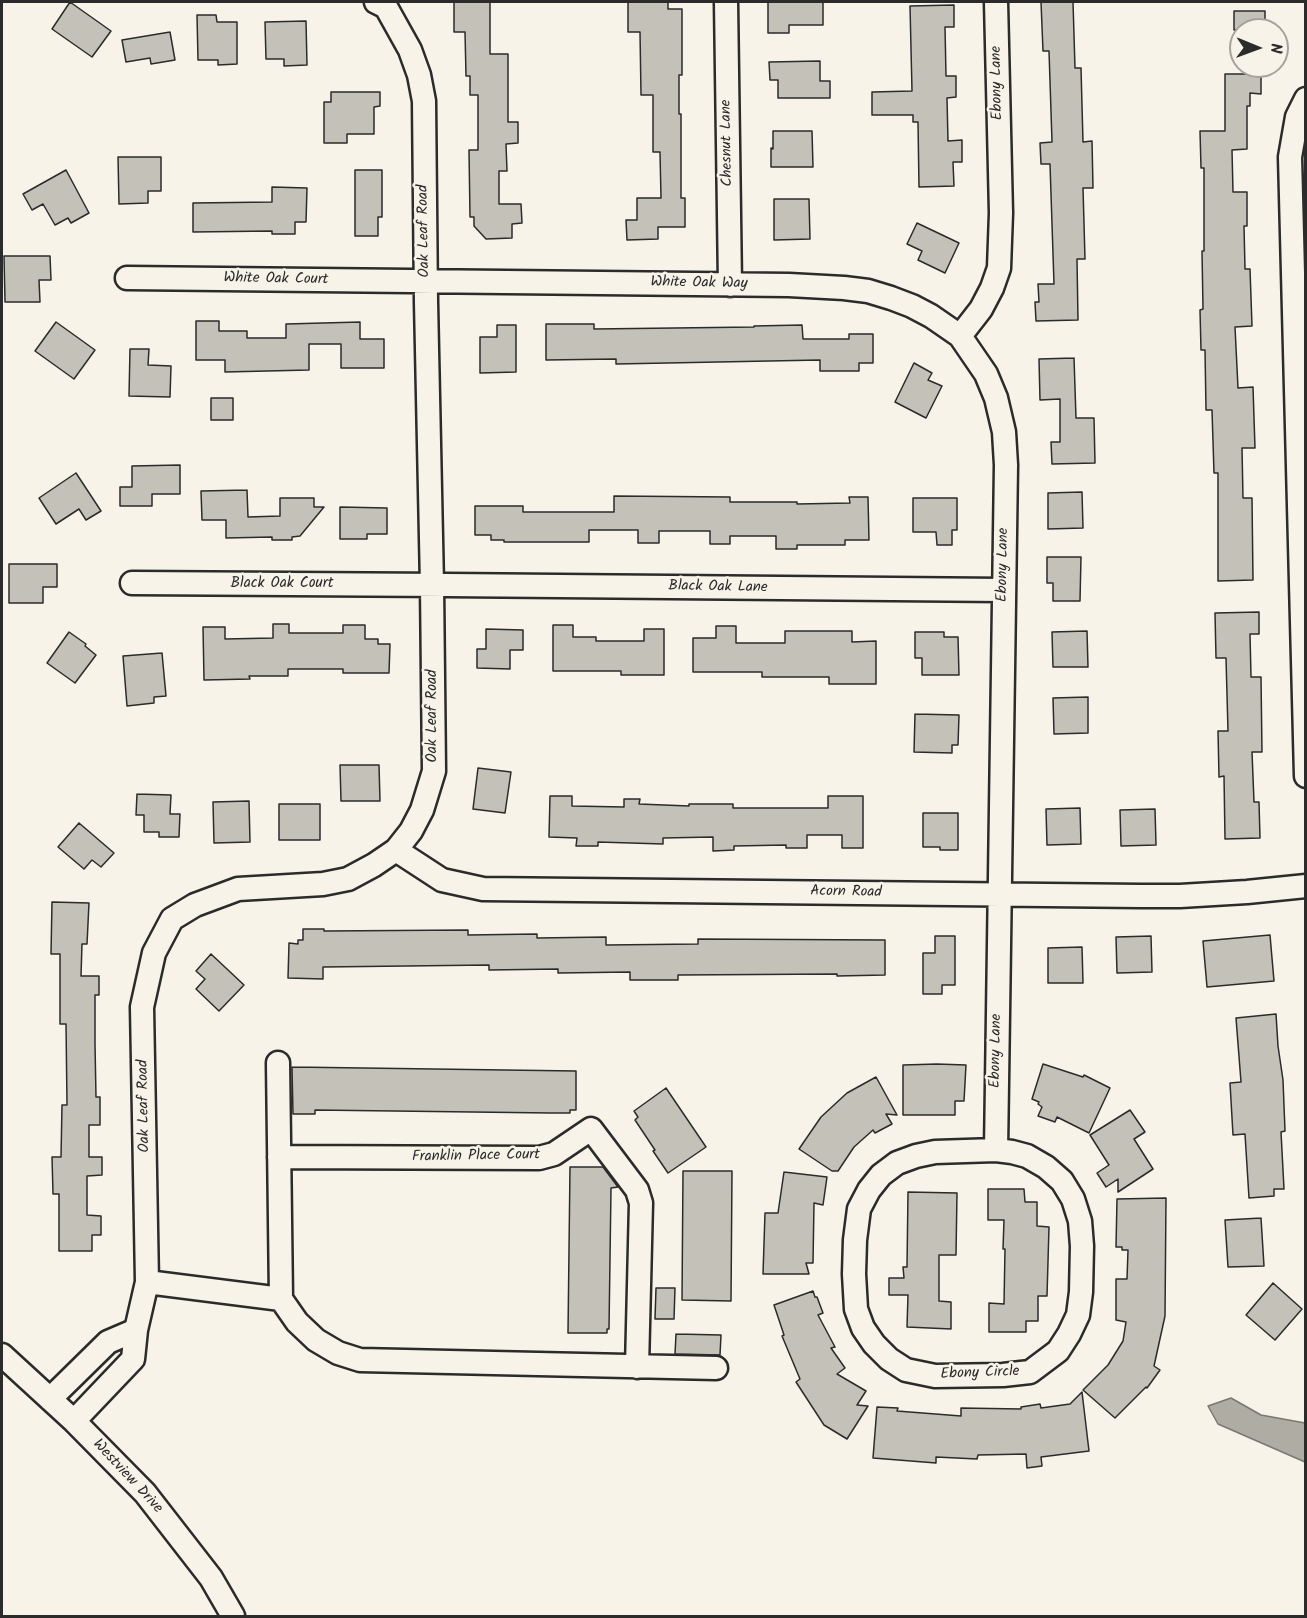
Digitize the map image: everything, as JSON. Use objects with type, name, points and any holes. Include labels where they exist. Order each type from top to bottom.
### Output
[{"type":"street","name":"Chesnut Lane","points":[[726,2],[730,285]]},
{"type":"street","name":"Ebony Lane","points":[[996,2],[1001,213],[999,268],[981,309],[960,336],[986,374],[996,398],[1004,432],[1006,465],[996,1150]]},
{"type":"street","name":"Oak Leaf Road","points":[[74,1421],[133,1359],[136,1330],[147,1282],[142,1007],[154,953],[172,919],[195,905],[238,889],[323,884],[348,879],[374,865],[396,850],[411,831],[422,810],[434,771],[424,101],[419,75],[410,50],[384,3]]},
{"type":"street","points":[[1305,99],[1297,117],[1290,157],[1305,776]]},
{"type":"street","name":"White Oak Court","points":[[127,278],[426,282]]},
{"type":"street","name":"White Oak Way","points":[[426,282],[789,285],[844,288],[868,291],[912,306],[960,336]]},
{"type":"street","name":"Black Oak Court","points":[[132,583],[432,585]]},
{"type":"street","name":"Black Oak Lane","points":[[432,585],[1004,590]]},
{"type":"street","name":"Acorn Road","points":[[396,850],[442,880],[483,889],[1000,896],[1180,896],[1305,886]]},
{"type":"street","points":[[278,1063],[281,1299],[297,1322],[316,1340],[338,1353],[360,1360],[716,1368]]},
{"type":"street","name":"Franklin Place Court","points":[[279,1157],[539,1158],[554,1154],[591,1129],[637,1190],[641,1203],[637,1366]]},
{"type":"street","name":"Ebony Circle","points":[[996,1150],[1027,1156],[1046,1167],[1062,1181],[1072,1199],[1080,1221],[1082,1246],[1078,1315],[1058,1351],[1030,1372],[1003,1375],[935,1376],[906,1370],[889,1359],[874,1344],[863,1328],[856,1309],[855,1240],[859,1209],[869,1190],[881,1175],[897,1163],[935,1152],[996,1150]]},
{"type":"street","points":[[147,1282],[281,1299]]},
{"type":"street","points":[[50,1399],[108,1342],[136,1330]]},
{"type":"street","name":"Westview Drive","points":[[2,1355],[74,1421],[151,1501],[212,1578],[233,1617]]},
{"type":"shaded area","points":[[1231,1398],[1261,1415],[1305,1423],[1305,1462],[1218,1424],[1208,1406]]},
{"type":"building","points":[[70,2],[111,31],[92,57],[52,29]]},
{"type":"building","points":[[454,2],[490,2],[490,54],[508,54],[508,122],[518,122],[518,143],[506,144],[507,171],[499,171],[499,204],[521,204],[522,223],[512,224],[512,238],[486,239],[474,226],[474,217],[470,217],[469,150],[478,150],[478,95],[470,95],[470,76],[466,76],[465,32],[454,32]]},
{"type":"building","points":[[628,2],[668,2],[668,9],[682,9],[682,75],[679,75],[679,114],[681,114],[681,198],[685,198],[685,227],[658,227],[658,239],[627,240],[626,220],[637,220],[637,198],[661,198],[660,152],[653,152],[653,95],[641,95],[640,32],[628,32]]},
{"type":"building","points":[[768,2],[823,2],[823,25],[789,25],[789,33],[768,33]]},
{"type":"building","points":[[1041,2],[1073,2],[1075,68],[1081,68],[1083,142],[1092,141],[1093,188],[1083,188],[1085,259],[1077,259],[1078,320],[1036,321],[1035,302],[1039,302],[1038,284],[1054,284],[1050,164],[1041,164],[1040,143],[1052,142],[1049,51],[1043,51]]},
{"type":"building","points":[[954,5],[954,27],[945,27],[946,76],[956,76],[956,97],[947,98],[948,141],[962,140],[962,162],[953,162],[954,186],[919,187],[918,122],[913,122],[913,115],[872,115],[872,92],[912,91],[910,6]]},
{"type":"building","points":[[1234,11],[1265,11],[1265,18],[1234,18]]},
{"type":"building","points":[[197,15],[216,15],[217,22],[237,22],[237,64],[218,65],[218,60],[198,60]]},
{"type":"building","points":[[306,21],[307,65],[284,66],[284,59],[266,59],[265,22]]},
{"type":"building","points":[[170,32],[175,60],[151,64],[150,58],[126,62],[122,40]]},
{"type":"building","points":[[820,61],[820,81],[830,81],[830,98],[778,98],[778,80],[770,80],[769,62]]},
{"type":"building","points":[[1225,74],[1229,74],[1229,78],[1261,78],[1261,94],[1250,93],[1250,106],[1247,106],[1247,149],[1232,150],[1233,192],[1247,192],[1247,226],[1244,226],[1245,269],[1250,269],[1252,326],[1235,327],[1238,388],[1253,387],[1255,448],[1242,448],[1243,498],[1252,498],[1253,580],[1218,581],[1218,473],[1214,473],[1212,410],[1206,410],[1205,350],[1201,350],[1204,168],[1201,168],[1200,131],[1225,131]]},
{"type":"building","points":[[331,92],[380,92],[380,106],[374,107],[374,134],[347,134],[347,143],[324,143],[324,102],[331,102]]},
{"type":"building","points":[[773,131],[812,131],[813,167],[771,167]]},
{"type":"building","points":[[118,157],[161,157],[161,191],[148,191],[148,203],[119,204]]},
{"type":"building","points":[[66,170],[89,213],[71,223],[68,218],[55,225],[43,204],[32,210],[23,194]]},
{"type":"building","points":[[355,170],[382,170],[382,217],[378,217],[378,236],[355,236]]},
{"type":"building","points":[[272,187],[307,188],[306,222],[295,222],[295,234],[272,234],[272,231],[193,232],[193,203],[272,202]]},
{"type":"building","points":[[774,199],[809,199],[810,239],[774,240]]},
{"type":"building","points":[[917,223],[959,243],[945,273],[918,260],[922,251],[907,244]]},
{"type":"building","points":[[4,256],[50,256],[51,280],[39,280],[40,302],[5,302]]},
{"type":"building","points":[[196,321],[219,321],[219,331],[247,331],[247,338],[286,338],[286,324],[360,322],[360,339],[384,339],[384,368],[341,368],[341,344],[309,344],[309,370],[225,372],[225,360],[196,360]]},
{"type":"building","points":[[56,322],[95,350],[74,379],[35,351]]},
{"type":"building","points":[[546,324],[594,324],[594,329],[802,325],[803,339],[849,339],[849,334],[873,334],[873,363],[859,363],[859,371],[820,371],[820,360],[616,364],[616,359],[546,360]]},
{"type":"building","points":[[497,325],[516,325],[516,372],[480,373],[480,337],[497,337]]},
{"type":"building","points":[[130,349],[149,349],[148,365],[171,366],[170,397],[129,396]]},
{"type":"building","points":[[1074,358],[1076,418],[1094,418],[1095,463],[1052,464],[1051,442],[1060,442],[1060,399],[1040,400],[1039,359]]},
{"type":"building","points":[[914,363],[932,373],[928,380],[942,386],[926,418],[895,402]]},
{"type":"building","points":[[211,398],[233,398],[233,420],[211,420]]},
{"type":"building","points":[[180,465],[180,494],[152,494],[152,506],[120,506],[120,487],[132,487],[132,466]]},
{"type":"building","points":[[76,473],[101,511],[86,520],[79,509],[56,524],[39,498]]},
{"type":"building","points":[[247,490],[248,517],[280,516],[280,498],[314,498],[314,507],[324,507],[300,536],[292,537],[292,540],[272,540],[272,537],[226,538],[226,520],[202,520],[201,491]]},
{"type":"building","points":[[1082,492],[1083,528],[1048,529],[1048,493]]},
{"type":"building","points":[[614,496],[730,497],[730,502],[797,502],[797,504],[850,503],[849,497],[868,497],[869,540],[845,540],[845,545],[797,545],[797,549],[776,549],[776,536],[730,536],[730,544],[710,544],[710,531],[659,531],[659,543],[638,543],[638,530],[589,530],[589,542],[504,542],[504,540],[491,540],[491,535],[475,535],[475,506],[523,506],[523,512],[614,512]]},
{"type":"building","points":[[913,498],[957,498],[957,530],[952,530],[952,545],[937,545],[936,532],[913,532]]},
{"type":"building","points":[[340,507],[387,508],[387,534],[367,534],[367,539],[340,539]]},
{"type":"building","points":[[1047,557],[1081,557],[1080,601],[1053,601],[1053,583],[1047,583]]},
{"type":"building","points":[[9,564],[57,564],[57,587],[43,587],[43,603],[9,603]]},
{"type":"building","points":[[1259,612],[1259,634],[1250,634],[1251,677],[1261,677],[1262,752],[1252,752],[1254,802],[1259,802],[1260,838],[1225,839],[1224,776],[1219,777],[1218,731],[1228,731],[1226,658],[1216,658],[1215,613]]},
{"type":"building","points":[[273,624],[289,624],[289,633],[343,633],[343,625],[365,625],[365,639],[378,639],[378,644],[390,644],[389,673],[343,673],[343,669],[288,669],[288,676],[249,676],[250,679],[204,680],[203,627],[225,627],[225,639],[273,638]]},
{"type":"building","points":[[553,625],[573,625],[573,637],[596,637],[596,641],[644,641],[644,629],[664,629],[664,675],[621,675],[621,671],[553,671]]},
{"type":"building","points":[[716,626],[736,626],[736,643],[785,643],[785,631],[852,631],[852,642],[876,641],[876,684],[829,684],[829,677],[762,677],[762,672],[693,672],[693,638],[716,638]]},
{"type":"building","points":[[486,629],[523,630],[523,650],[510,650],[510,669],[477,668],[477,649],[486,649]]},
{"type":"building","points":[[1087,631],[1088,667],[1053,667],[1052,632]]},
{"type":"building","points":[[69,632],[86,644],[85,646],[96,655],[75,683],[47,663]]},
{"type":"building","points":[[915,632],[944,632],[944,637],[958,637],[959,675],[922,675],[922,658],[915,658]]},
{"type":"building","points":[[162,653],[166,696],[154,697],[154,703],[127,706],[123,656]]},
{"type":"building","points":[[1088,697],[1088,733],[1054,734],[1053,698]]},
{"type":"building","points":[[915,714],[959,715],[958,745],[952,745],[952,753],[914,752]]},
{"type":"building","points":[[340,765],[379,765],[380,801],[341,801]]},
{"type":"building","points":[[478,768],[511,772],[505,813],[473,809]]},
{"type":"building","points":[[137,794],[171,795],[170,814],[180,814],[179,837],[159,837],[159,832],[144,832],[144,815],[136,815]]},
{"type":"building","points":[[550,796],[572,796],[572,806],[624,807],[624,799],[640,799],[639,804],[689,806],[689,804],[733,804],[733,808],[828,808],[828,796],[863,796],[863,848],[842,848],[842,835],[807,835],[807,848],[786,848],[786,845],[734,846],[734,850],[713,851],[713,837],[663,838],[663,844],[598,842],[598,846],[576,846],[577,838],[549,837]]},
{"type":"building","points":[[249,801],[250,842],[214,843],[213,802]]},
{"type":"building","points":[[279,804],[320,804],[320,840],[279,840]]},
{"type":"building","points":[[1080,808],[1081,844],[1047,845],[1046,809]]},
{"type":"building","points":[[1155,809],[1156,845],[1121,846],[1120,810]]},
{"type":"building","points":[[923,813],[958,813],[958,850],[923,847]]},
{"type":"building","points":[[79,823],[114,853],[101,867],[92,860],[84,869],[58,847]]},
{"type":"building","points":[[52,902],[89,903],[87,944],[82,944],[81,976],[99,976],[99,995],[95,995],[95,1044],[96,1097],[100,1097],[100,1125],[89,1125],[89,1157],[102,1157],[102,1175],[87,1176],[87,1215],[101,1216],[101,1235],[92,1235],[92,1251],[59,1251],[59,1194],[53,1194],[52,1157],[61,1157],[62,1105],[67,1105],[66,1024],[60,1024],[60,954],[51,954]]},
{"type":"building","points":[[303,929],[324,929],[324,931],[468,930],[468,935],[537,934],[537,938],[606,937],[606,945],[698,944],[698,939],[885,940],[885,975],[678,975],[678,980],[630,980],[630,972],[558,973],[558,969],[489,970],[489,965],[323,967],[323,979],[288,978],[289,943],[298,944],[298,940],[303,940]]},
{"type":"building","points":[[1270,935],[1274,981],[1207,987],[1203,941]]},
{"type":"building","points":[[935,936],[955,936],[955,985],[942,985],[942,994],[923,994],[923,953],[935,953]]},
{"type":"building","points":[[1151,936],[1152,972],[1117,973],[1116,937]]},
{"type":"building","points":[[1082,947],[1083,983],[1048,983],[1048,948]]},
{"type":"building","points":[[211,954],[244,985],[219,1011],[196,989],[205,979],[196,971]]},
{"type":"building","points":[[1276,1014],[1283,1080],[1285,1131],[1281,1132],[1284,1189],[1274,1189],[1274,1196],[1249,1198],[1245,1134],[1233,1135],[1230,1083],[1241,1082],[1236,1018]]},
{"type":"building","points":[[1043,1064],[1083,1077],[1084,1075],[1110,1088],[1089,1133],[1057,1117],[1055,1122],[1038,1116],[1042,1107],[1038,1104],[1039,1102],[1032,1099]]},
{"type":"building","points":[[903,1065],[966,1065],[964,1101],[955,1101],[955,1115],[903,1115]]},
{"type":"building","points":[[292,1067],[576,1071],[576,1110],[570,1110],[570,1113],[551,1113],[315,1110],[315,1114],[293,1114]]},
{"type":"building","points":[[876,1077],[897,1115],[886,1114],[892,1124],[875,1133],[873,1130],[854,1147],[838,1171],[832,1171],[799,1149],[821,1117],[847,1093]]},
{"type":"building","points":[[666,1088],[706,1147],[668,1173],[635,1120],[638,1117],[634,1111]]},
{"type":"building","points":[[1130,1110],[1145,1132],[1134,1139],[1153,1169],[1118,1192],[1118,1179],[1106,1187],[1097,1173],[1109,1165],[1090,1135]]},
{"type":"building","points":[[570,1167],[603,1167],[618,1187],[611,1188],[609,1329],[607,1333],[568,1333]]},
{"type":"building","points":[[683,1171],[732,1171],[731,1301],[682,1300]]},
{"type":"building","points":[[784,1172],[827,1177],[823,1205],[814,1203],[813,1263],[806,1263],[809,1274],[763,1274],[765,1213],[778,1213]]},
{"type":"building","points":[[988,1189],[1024,1189],[1025,1202],[1037,1202],[1037,1226],[1049,1227],[1047,1296],[1038,1296],[1038,1321],[1026,1321],[1026,1332],[989,1332],[989,1303],[1004,1304],[1005,1249],[1003,1249],[1004,1220],[988,1220]]},
{"type":"building","points":[[908,1192],[957,1193],[956,1255],[939,1255],[939,1301],[951,1302],[951,1329],[907,1327],[908,1295],[889,1295],[889,1278],[904,1278],[903,1267],[907,1267]]},
{"type":"building","points":[[1166,1198],[1165,1316],[1154,1366],[1160,1370],[1147,1388],[1115,1418],[1083,1390],[1108,1365],[1123,1341],[1126,1322],[1116,1320],[1116,1279],[1127,1279],[1128,1250],[1116,1247],[1117,1199]]},
{"type":"building","points":[[1261,1218],[1264,1266],[1228,1267],[1225,1220]]},
{"type":"building","points":[[1273,1283],[1302,1309],[1275,1340],[1246,1315]]},
{"type":"building","points":[[656,1288],[675,1288],[674,1319],[655,1319]]},
{"type":"building","points":[[813,1291],[823,1313],[818,1315],[835,1347],[831,1348],[845,1368],[837,1374],[866,1391],[857,1405],[868,1406],[847,1439],[824,1425],[796,1382],[800,1379],[782,1336],[784,1335],[774,1305]]},
{"type":"building","points":[[676,1334],[721,1335],[720,1355],[675,1354]]},
{"type":"building","points":[[1082,1392],[1089,1451],[1041,1457],[1042,1466],[1027,1468],[1026,1454],[978,1455],[977,1459],[936,1457],[936,1463],[873,1458],[877,1407],[898,1408],[897,1411],[961,1416],[961,1408],[1021,1409],[1021,1407],[1040,1404],[1041,1408],[1070,1404]]}]
